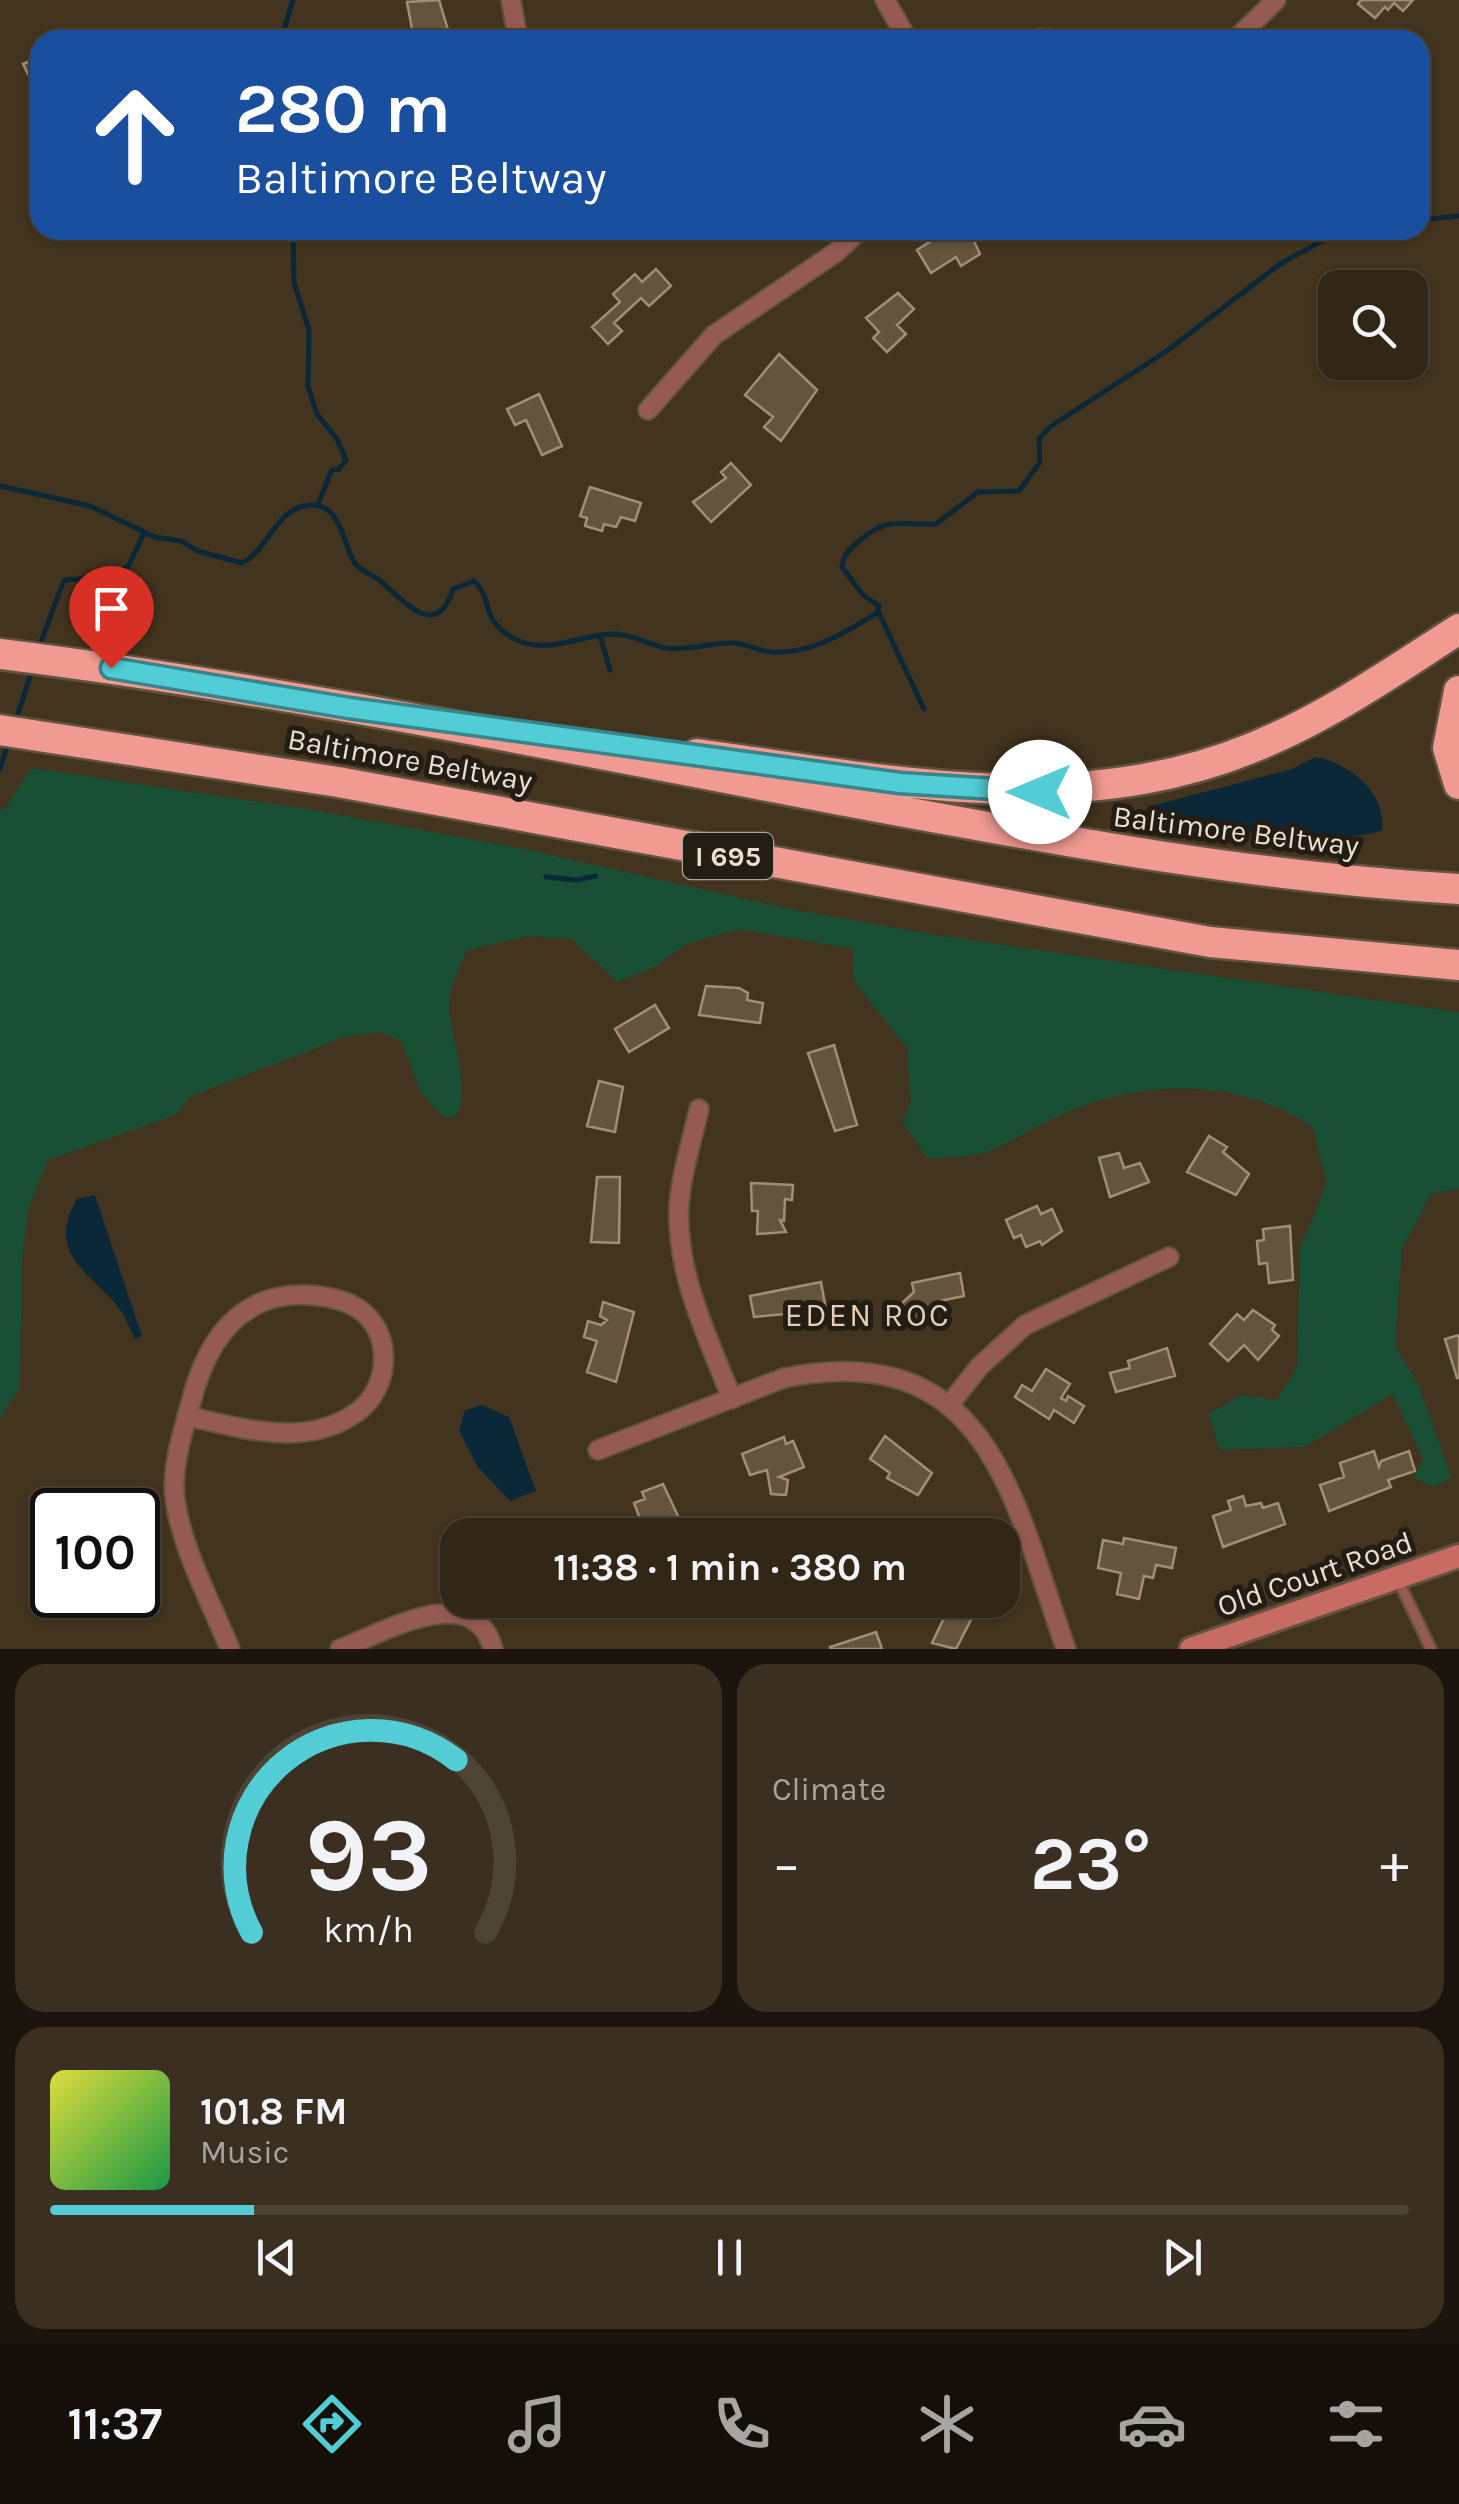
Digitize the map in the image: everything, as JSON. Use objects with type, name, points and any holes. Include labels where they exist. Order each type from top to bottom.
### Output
[{"type":"highway","points":[[349,708],[958,790],[1078,790],[1170,773],[1253,748],[1325,714],[1459,629]]},
{"type":"highway","name":"Baltimore Beltway","points":[[0,654],[214,683],[1098,849],[1336,882],[1459,890]]},
{"type":"highway","points":[[1459,691],[1448,748],[1459,784]]},
{"type":"highway","name":"Baltimore Beltway","points":[[0,730],[338,782],[1210,942],[1459,965]]},
{"type":"main road","name":"Old Court Road","points":[[1192,1649],[1459,1556]]},
{"type":"street","points":[[511,0],[516,30]]},
{"type":"street","points":[[885,0],[902,30]]},
{"type":"street","points":[[1245,30],[1276,0]]},
{"type":"street","points":[[648,410],[714,335],[849,240]]},
{"type":"street","points":[[699,1109],[684,1175],[679,1236],[692,1297],[732,1399]]},
{"type":"street","points":[[950,1404],[979,1367],[1025,1325],[1169,1257]]},
{"type":"street","points":[[187,1416],[263,1432],[292,1433],[354,1415],[369,1402],[384,1363],[375,1326],[350,1304],[323,1296],[296,1295],[250,1306],[226,1324],[212,1342],[187,1416],[174,1480],[175,1500],[181,1526],[230,1649]]},
{"type":"street","points":[[598,1450],[784,1378],[839,1369],[892,1376],[950,1404],[974,1428],[1002,1472],[1066,1649]]},
{"type":"street","points":[[340,1649],[438,1613],[460,1612],[481,1623],[493,1649]]},
{"type":"lane","points":[[1397,1577],[1431,1649]]},
{"type":"green space","points":[[31,768],[314,810],[524,849],[785,908],[930,934],[1459,1012],[1459,1189],[1432,1193],[1402,1248],[1395,1346],[1419,1386],[1451,1477],[1435,1487],[1414,1478],[1423,1459],[1393,1394],[1304,1447],[1220,1450],[1209,1414],[1241,1395],[1276,1400],[1297,1369],[1300,1248],[1327,1184],[1313,1127],[1284,1110],[1220,1091],[1154,1090],[1088,1104],[984,1153],[927,1158],[902,1121],[911,1103],[907,1048],[854,981],[853,949],[739,929],[686,944],[653,968],[617,982],[572,939],[528,936],[467,950],[449,1004],[461,1075],[457,1115],[445,1118],[421,1093],[402,1042],[382,1032],[345,1037],[189,1097],[176,1115],[48,1160],[28,1210],[22,1258],[20,1387],[0,1419],[0,809],[5,809]]},
{"type":"water","points":[[1315,757],[1340,765],[1363,782],[1378,804],[1382,830],[1362,835],[1301,837],[1144,818],[1147,807],[1292,769]]},
{"type":"water","points":[[95,1195],[142,1336],[135,1339],[119,1308],[82,1269],[68,1246],[66,1232],[77,1199]]},
{"type":"water","points":[[482,1405],[509,1417],[536,1491],[510,1501],[478,1467],[459,1431],[465,1410]]},
{"type":"building","points":[[439,0],[448,30],[412,30],[407,2]]},
{"type":"building","points":[[1361,0],[1413,0],[1403,11],[1394,3],[1388,10],[1385,7],[1375,18],[1358,4]]},
{"type":"building","points":[[932,240],[973,240],[980,254],[961,266],[956,257],[931,273],[917,250]]},
{"type":"building","points":[[656,269],[671,286],[649,306],[641,298],[614,323],[622,331],[608,344],[592,327],[620,302],[613,294],[635,274],[642,282]]},
{"type":"building","points":[[898,293],[914,309],[897,325],[906,334],[887,352],[873,338],[879,332],[866,318]]},
{"type":"building","points":[[779,354],[817,390],[781,441],[764,427],[773,417],[745,395]]},
{"type":"building","points":[[539,394],[562,446],[542,455],[526,420],[515,425],[507,409]]},
{"type":"building","points":[[731,463],[751,485],[711,522],[693,502],[726,478],[721,472]]},
{"type":"building","points":[[590,487],[641,503],[635,521],[621,517],[616,527],[604,524],[602,531],[585,526],[587,518],[580,516]]},
{"type":"building","points":[[706,986],[739,988],[748,993],[747,1000],[763,1003],[760,1023],[699,1015]]},
{"type":"building","points":[[655,1005],[669,1028],[629,1052],[615,1029]]},
{"type":"building","points":[[834,1045],[857,1125],[835,1131],[808,1053]]},
{"type":"building","points":[[599,1081],[623,1087],[615,1132],[587,1126]]},
{"type":"building","points":[[1209,1136],[1227,1147],[1223,1152],[1249,1174],[1236,1195],[1187,1172]]},
{"type":"building","points":[[1119,1153],[1124,1168],[1140,1163],[1149,1182],[1110,1197],[1099,1158]]},
{"type":"building","points":[[597,1177],[620,1177],[619,1243],[591,1242]]},
{"type":"building","points":[[751,1183],[793,1185],[792,1200],[785,1199],[784,1221],[780,1220],[786,1232],[757,1234],[758,1211],[752,1211]]},
{"type":"building","points":[[1037,1206],[1041,1214],[1052,1209],[1062,1231],[1042,1245],[1040,1241],[1026,1247],[1021,1235],[1014,1238],[1006,1220]]},
{"type":"building","points":[[1290,1226],[1293,1280],[1269,1283],[1267,1263],[1259,1264],[1257,1241],[1264,1240],[1263,1229]]},
{"type":"building","points":[[960,1273],[964,1296],[940,1301],[917,1323],[900,1305],[914,1292],[912,1283]]},
{"type":"building","points":[[821,1282],[826,1310],[754,1317],[750,1296]]},
{"type":"building","points":[[603,1302],[634,1312],[616,1382],[587,1372],[597,1341],[584,1337],[588,1321],[601,1325],[607,1320],[600,1316]]},
{"type":"building","points":[[1253,1310],[1275,1325],[1272,1330],[1279,1336],[1258,1360],[1244,1345],[1228,1361],[1210,1344],[1237,1314],[1244,1320]]},
{"type":"building","points":[[1459,1335],[1459,1377],[1457,1378],[1445,1339]]},
{"type":"building","points":[[1167,1348],[1175,1376],[1116,1392],[1110,1373],[1130,1368],[1128,1361]]},
{"type":"building","points":[[1046,1369],[1070,1384],[1061,1398],[1066,1401],[1068,1396],[1084,1406],[1074,1423],[1054,1410],[1049,1419],[1015,1397],[1022,1385],[1032,1391]]},
{"type":"building","points":[[885,1436],[932,1473],[918,1495],[887,1478],[890,1473],[870,1459]]},
{"type":"building","points":[[784,1437],[786,1444],[793,1441],[804,1467],[779,1477],[788,1480],[786,1495],[771,1494],[767,1470],[750,1475],[742,1454]]},
{"type":"building","points":[[1374,1451],[1379,1467],[1381,1461],[1409,1451],[1415,1471],[1388,1480],[1391,1487],[1329,1511],[1320,1485],[1344,1477],[1340,1463]]},
{"type":"building","points":[[663,1484],[678,1516],[640,1518],[634,1503],[645,1499],[642,1492]]},
{"type":"building","points":[[1243,1496],[1246,1506],[1261,1503],[1263,1508],[1278,1503],[1285,1524],[1223,1547],[1213,1516],[1231,1510],[1228,1501]]},
{"type":"building","points":[[1124,1538],[1176,1548],[1172,1568],[1156,1565],[1153,1578],[1144,1576],[1139,1599],[1117,1594],[1121,1573],[1098,1568],[1103,1540],[1123,1544]]},
{"type":"building","points":[[944,1618],[972,1618],[956,1649],[932,1643]]},
{"type":"building","points":[[876,1632],[882,1649],[830,1647]]},
{"type":"waterway","points":[[284,30],[293,0]]},
{"type":"waterway","points":[[1430,219],[1459,216]]},
{"type":"waterway","points":[[293,240],[294,283],[309,330],[308,386],[317,414],[337,439],[346,460],[339,469],[332,470],[317,506]]},
{"type":"waterway","points":[[0,486],[90,506],[155,537],[181,541],[198,551],[242,563],[289,513],[310,505],[320,506],[335,517],[356,565],[408,605],[428,615],[438,613],[453,589],[474,581],[497,625],[529,644],[553,645],[614,634],[666,648],[734,643],[771,652],[800,650],[827,641],[877,613],[879,606],[863,595],[842,567],[850,549],[869,533],[887,525],[936,524],[978,492],[1019,491],[1040,462],[1039,439],[1050,427],[1168,350],[1280,264],[1324,240]]},
{"type":"waterway","points":[[39,647],[64,580],[102,577],[128,567],[144,533]]},
{"type":"waterway","points":[[879,613],[924,709]]},
{"type":"waterway","points":[[600,636],[610,670]]},
{"type":"waterway","points":[[15,723],[33,667]]},
{"type":"waterway","points":[[0,769],[8,743]]},
{"type":"waterway","points":[[546,877],[576,880],[596,876]]},
{"type":"district","name":"EDEN ROC","points":[[868,1315]]},
{"type":"route","points":[[111,668],[349,708],[900,783],[958,790],[1040,792]]}]
